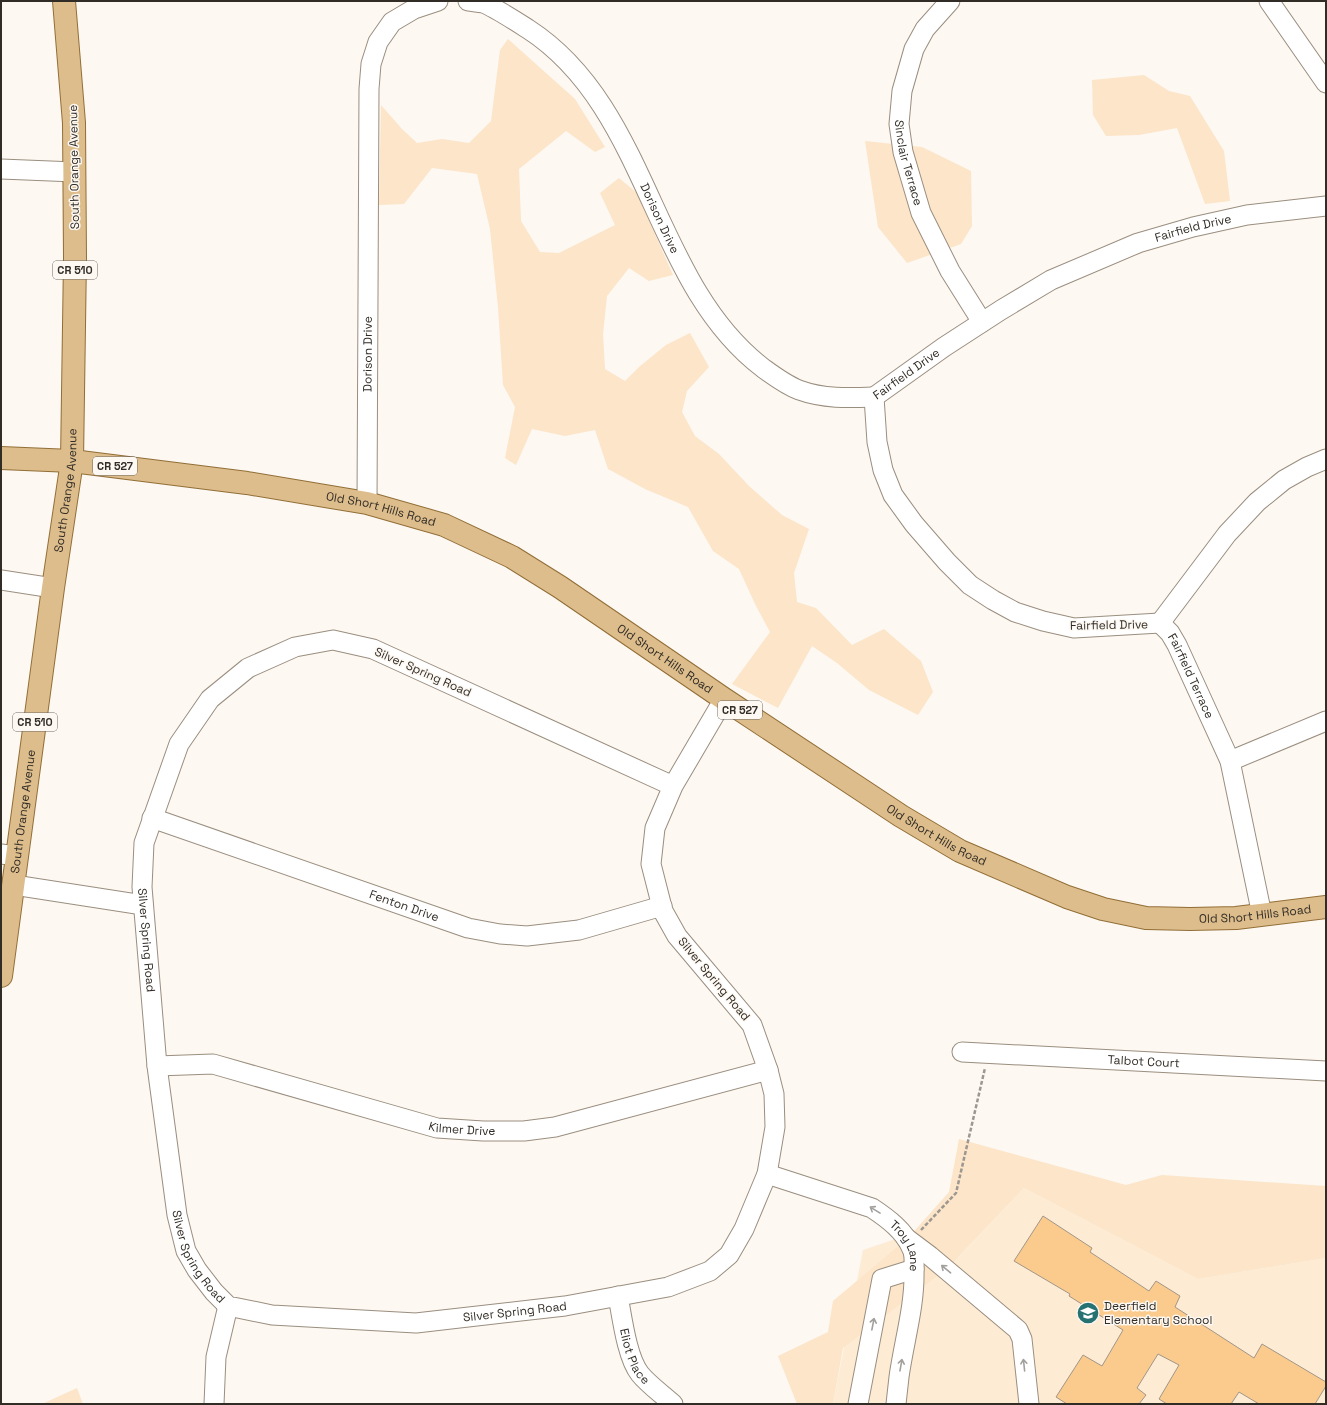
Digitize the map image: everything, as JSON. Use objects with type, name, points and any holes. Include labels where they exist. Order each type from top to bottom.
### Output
[{"type":"main road","name":"South Orange Avenue","points":[[1,976],[14,885],[9,855],[53,588],[72,461],[75,172],[74,123],[64,1]]},
{"type":"main road","name":"Old Short Hills Road","points":[[1,458],[72,461],[247,483],[367,503],[444,525],[512,557],[560,587],[724,699],[901,816],[960,851],[1067,898],[1103,909],[1146,918],[1236,918],[1326,908]]},
{"type":"street","name":"Dorison Drive","points":[[367,503],[369,89],[371,64],[378,42],[392,22],[414,8],[438,1]]},
{"type":"street","name":"Dorison Drive","points":[[468,1],[484,4],[514,20],[544,39],[580,75],[602,106],[622,139],[684,269],[726,334],[752,359],[778,379],[798,390],[832,398],[874,397]]},
{"type":"street","name":"Sinclair Terrace","points":[[950,1],[925,29],[914,49],[902,91],[899,124],[903,152],[921,213],[950,272],[982,322]]},
{"type":"street","points":[[1269,1],[1326,83]]},
{"type":"street","points":[[1,170],[75,172]]},
{"type":"street","name":"Fairfield Drive","points":[[1160,624],[1074,628],[1042,621],[1015,612],[993,600],[970,584],[919,530],[893,495],[882,470],[877,442],[874,397],[944,347],[1051,280],[1138,243],[1193,227],[1247,215],[1326,206]]},
{"type":"street","name":"Fairfield Terrace","points":[[1262,914],[1230,760],[1177,645],[1170,633],[1160,624],[1227,534],[1257,502],[1284,480],[1307,467],[1326,459]]},
{"type":"street","points":[[1,580],[53,588]]},
{"type":"street","name":"Silver Spring Road","points":[[673,786],[373,649],[333,640],[295,647],[248,668],[210,699],[179,744],[152,818],[144,843],[142,887],[157,1066],[177,1215],[186,1251],[197,1270],[214,1292],[228,1306],[272,1315],[416,1323],[565,1306],[668,1287],[710,1271],[729,1256],[744,1229],[767,1174],[775,1127],[774,1094],[768,1070],[752,1025],[677,936],[662,906],[651,864],[656,828],[673,786],[724,699]]},
{"type":"street","points":[[1230,760],[1326,721]]},
{"type":"street","name":"Fenton Drive","points":[[152,818],[468,928],[500,934],[527,936],[579,930],[662,906]]},
{"type":"street","points":[[14,885],[143,905]]},
{"type":"street","name":"Talbot Court","points":[[962,1052],[1326,1070]]},
{"type":"street","name":"Kilmer Drive","points":[[157,1066],[213,1064],[437,1128],[483,1132],[524,1131],[555,1127],[768,1070]]},
{"type":"street","name":"Troy Lane","points":[[767,1174],[872,1208],[886,1218],[908,1239],[913,1251],[913,1294],[896,1404]]},
{"type":"street","points":[[908,1239],[1018,1330],[1022,1339],[1028,1404],[1018,1404]]},
{"type":"street","points":[[858,1404],[882,1279],[914,1269]]},
{"type":"street","name":"Eliot Place","points":[[618,1296],[628,1345],[639,1374],[673,1404]]},
{"type":"street","points":[[214,1404],[216,1357],[228,1306]]},
{"type":"path","points":[[908,1239],[956,1193],[988,1054]]},
{"type":"shaded area","points":[[508,39],[575,99],[605,147],[595,152],[566,131],[519,169],[521,221],[540,252],[559,253],[615,225],[600,193],[619,178],[637,193],[673,275],[649,281],[629,268],[607,296],[603,334],[605,369],[625,381],[639,367],[666,345],[690,333],[709,367],[687,391],[682,412],[695,436],[719,454],[749,486],[782,515],[809,529],[794,573],[797,602],[816,608],[852,645],[884,629],[921,661],[933,692],[918,715],[869,690],[837,663],[812,646],[778,708],[732,684],[770,632],[739,569],[713,551],[688,507],[645,489],[608,469],[595,430],[565,436],[532,429],[516,465],[505,458],[515,407],[503,385],[498,307],[490,229],[477,174],[432,168],[404,204],[379,205],[381,105],[402,129],[417,143],[442,139],[469,143],[491,121],[500,50]]},
{"type":"shaded area","points":[[1144,75],[1169,91],[1190,96],[1224,151],[1230,201],[1205,204],[1177,128],[1139,135],[1106,136],[1093,115],[1092,80]]},
{"type":"shaded area","points":[[865,141],[922,147],[971,171],[972,226],[961,244],[907,263],[878,227]]},
{"type":"shaded area","points":[[959,1139],[1126,1185],[1162,1175],[1326,1186],[1326,1258],[1198,1279],[1024,1188],[949,1267],[843,1348],[833,1404],[797,1404],[778,1356],[828,1332],[833,1301],[909,1237],[949,1192]]},
{"type":"shaded area","name":"Deerfield Elementary School","points":[[1024,1188],[1198,1279],[1326,1258],[1326,1404],[833,1404],[863,1250],[922,1230],[958,1258]]},
{"type":"shaded area","points":[[77,1388],[83,1404],[42,1404]]},
{"type":"building","name":"Deerfield Elementary School","points":[[1043,1216],[1092,1248],[1090,1252],[1149,1291],[1156,1281],[1180,1296],[1175,1307],[1254,1358],[1262,1344],[1326,1382],[1326,1386],[1315,1404],[1259,1404],[1239,1392],[1231,1404],[1167,1404],[1159,1399],[1179,1365],[1158,1354],[1137,1388],[1146,1395],[1139,1404],[1067,1404],[1056,1397],[1083,1355],[1102,1366],[1123,1330],[1069,1296],[1070,1294],[1014,1261]]},
{"type":"place","name":"Deerfield Elementary School","points":[[1088,1313]]}]
